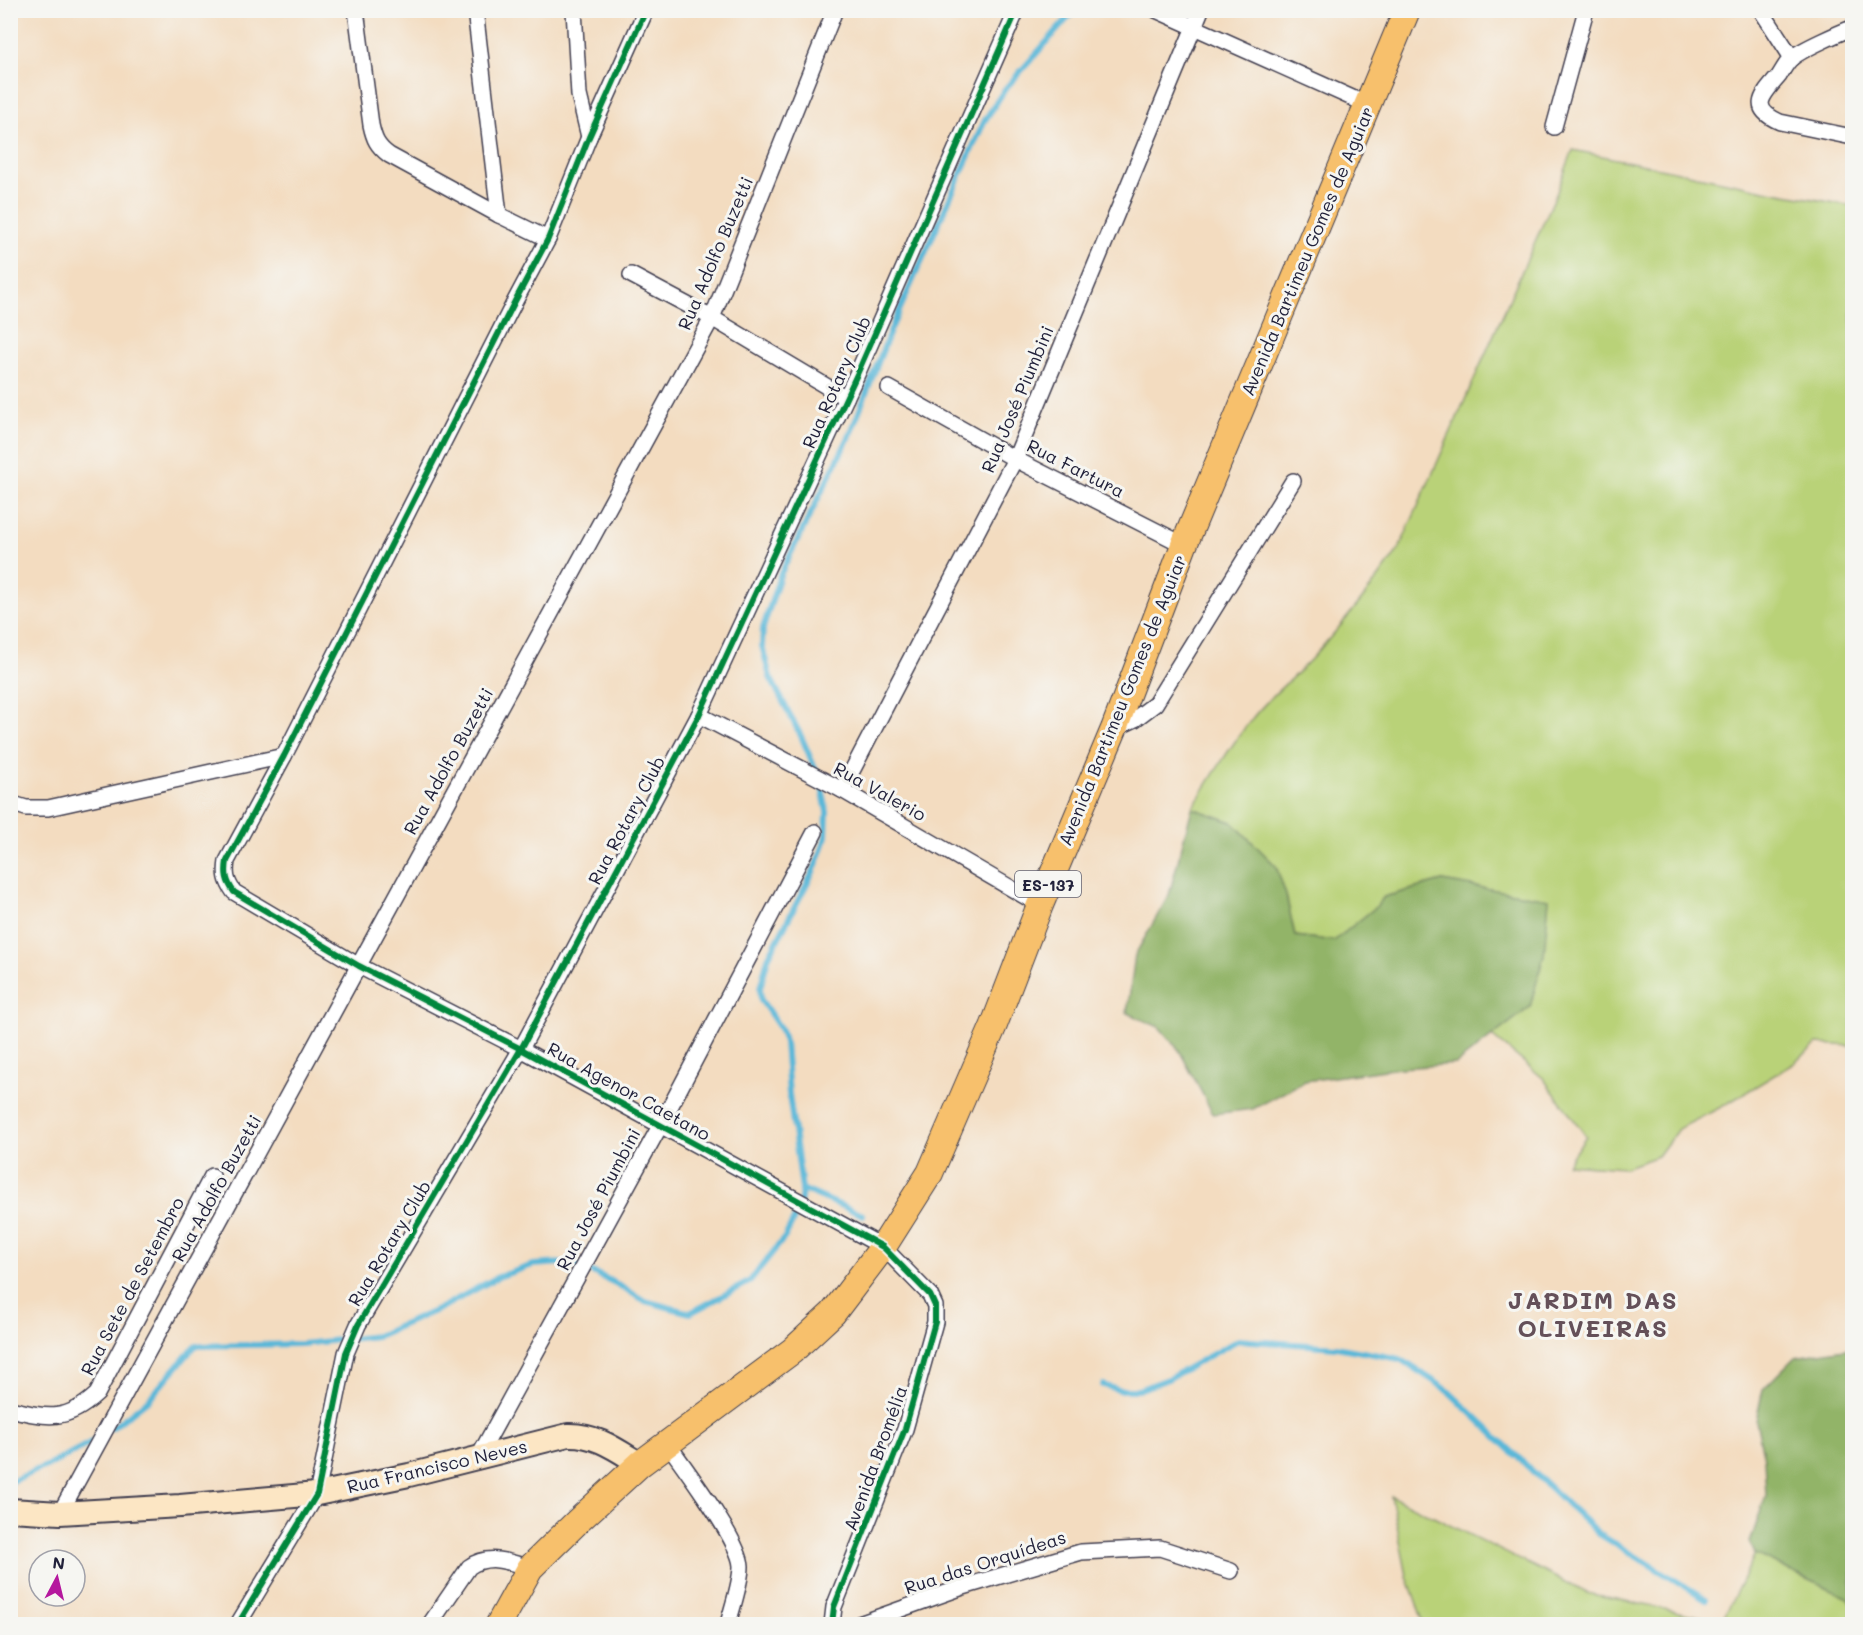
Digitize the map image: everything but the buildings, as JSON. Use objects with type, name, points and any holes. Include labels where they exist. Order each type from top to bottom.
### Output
[{"type":"main road","name":"Avenida Bartimeu Gomes de Aguiar","points":[[499,1624],[530,1568],[640,1464],[792,1351],[832,1313],[883,1247],[930,1173],[994,1025],[1040,905],[1114,729],[1184,545],[1407,10]]},
{"type":"street","points":[[356,10],[371,125],[380,148],[499,215],[548,239]]},
{"type":"street","points":[[476,10],[499,215]]},
{"type":"street","points":[[574,10],[579,95],[589,137]]},
{"type":"street","points":[[10,803],[26,808],[48,808],[284,756],[548,239],[589,137],[646,10]]},
{"type":"street","name":"Rua Adolfo Buzetti","points":[[60,1513],[712,318],[835,10]]},
{"type":"street","name":"Rua Rotary Club","points":[[238,1624],[317,1494],[348,1349],[358,1325],[521,1049],[699,715],[846,398],[1017,10]]},
{"type":"street","points":[[1156,10],[1368,105]]},
{"type":"street","name":"Rua José Piumbini","points":[[837,788],[1014,459],[1201,10]]},
{"type":"street","points":[[1554,128],[1586,10]]},
{"type":"street","points":[[1761,10],[1792,58]]},
{"type":"street","points":[[1852,28],[1792,58],[1764,92],[1761,101],[1762,110],[1770,117],[1809,129],[1852,137]]},
{"type":"street","points":[[631,275],[712,318],[846,398]]},
{"type":"street","name":"Rua Fartura","points":[[889,388],[1014,459],[1184,545]]},
{"type":"street","points":[[1114,729],[1135,719],[1155,704],[1293,481]]},
{"type":"street","name":"Rua Valerio","points":[[699,715],[837,788],[1040,905]]},
{"type":"street","name":"Rua Agenor Caetano","points":[[284,756],[227,861],[225,873],[227,882],[234,892],[359,966],[521,1049],[883,1247]]},
{"type":"street","name":"Rua José Piumbini","points":[[479,1456],[660,1126],[815,832]]},
{"type":"street","name":"Rua Sete de Setembro","points":[[10,1409],[38,1416],[64,1415],[83,1407],[97,1394],[212,1176]]},
{"type":"street","name":"Avenida Bromélia","points":[[832,1624],[834,1607],[905,1429],[935,1322],[935,1306],[930,1295],[883,1247]]},
{"type":"street","name":"Rua Francisco Neves","points":[[10,1510],[60,1513],[180,1506],[317,1494],[409,1475],[568,1435],[582,1434],[602,1441],[640,1464]]},
{"type":"street","points":[[668,1444],[705,1496],[738,1553],[741,1567],[728,1624]]},
{"type":"street","name":"Rua das Orquídeas","points":[[859,1624],[963,1587],[1081,1551],[1160,1548],[1231,1571]]},
{"type":"street","points":[[430,1624],[470,1567],[478,1561],[491,1558],[530,1568]]},
{"type":"green space","points":[[1573,150],[1852,206],[1852,1046],[1817,1044],[1793,1064],[1725,1105],[1678,1129],[1658,1156],[1624,1168],[1567,1164],[1586,1136],[1543,1078],[1492,1036],[1530,1007],[1548,899],[1442,881],[1384,897],[1376,907],[1334,941],[1295,936],[1286,895],[1232,822],[1192,808],[1251,720],[1336,631],[1399,549],[1557,192]]},
{"type":"green space","points":[[1192,808],[1232,822],[1276,866],[1286,895],[1295,936],[1334,941],[1376,907],[1384,897],[1442,881],[1549,899],[1544,955],[1530,1007],[1456,1064],[1400,1068],[1305,1081],[1253,1109],[1213,1114],[1179,1050],[1159,1027],[1127,1013],[1135,955],[1169,895]]},
{"type":"green space","points":[[1852,1348],[1852,1605],[1848,1598],[1755,1554],[1750,1543],[1766,1495],[1764,1459],[1756,1421],[1763,1389],[1795,1357]]},
{"type":"green space","points":[[1391,1496],[1587,1593],[1722,1621],[1755,1554],[1848,1598],[1852,1605],[1852,1624],[1424,1624],[1407,1576]]},
{"type":"waterway","points":[[817,773],[801,736],[770,677],[762,646],[763,628],[780,575],[850,435],[891,329],[985,120],[1005,89],[1075,10]]},
{"type":"waterway","points":[[112,1428],[148,1400],[195,1346],[302,1344],[377,1336],[439,1309],[498,1277],[533,1265],[565,1263],[582,1267],[645,1301],[690,1313],[749,1282],[785,1237],[801,1199],[802,1189],[789,1094],[785,1042],[780,1028],[761,1000],[760,988],[768,958],[822,850],[826,836],[827,812],[821,783]]},
{"type":"waterway","points":[[802,1189],[863,1215]]},
{"type":"waterway","points":[[1103,1385],[1119,1390],[1138,1390],[1168,1379],[1238,1340],[1336,1347],[1400,1359],[1446,1389],[1599,1534],[1706,1599]]},
{"type":"waterway","points":[[10,1482],[55,1462],[97,1439]]},
{"type":"cycle path","points":[[646,10],[589,137],[548,239],[284,756],[227,861],[226,874],[234,892],[359,966],[521,1049],[883,1247],[930,1295],[935,1306],[935,1322],[905,1429],[834,1607],[832,1624]]},
{"type":"cycle path","points":[[238,1624],[317,1494],[346,1353],[358,1325],[521,1049],[699,715],[858,372],[1017,10]]},
{"type":"district","name":"JARDIM DAS OLIVEIRAS","points":[[1593,1313]]}]
